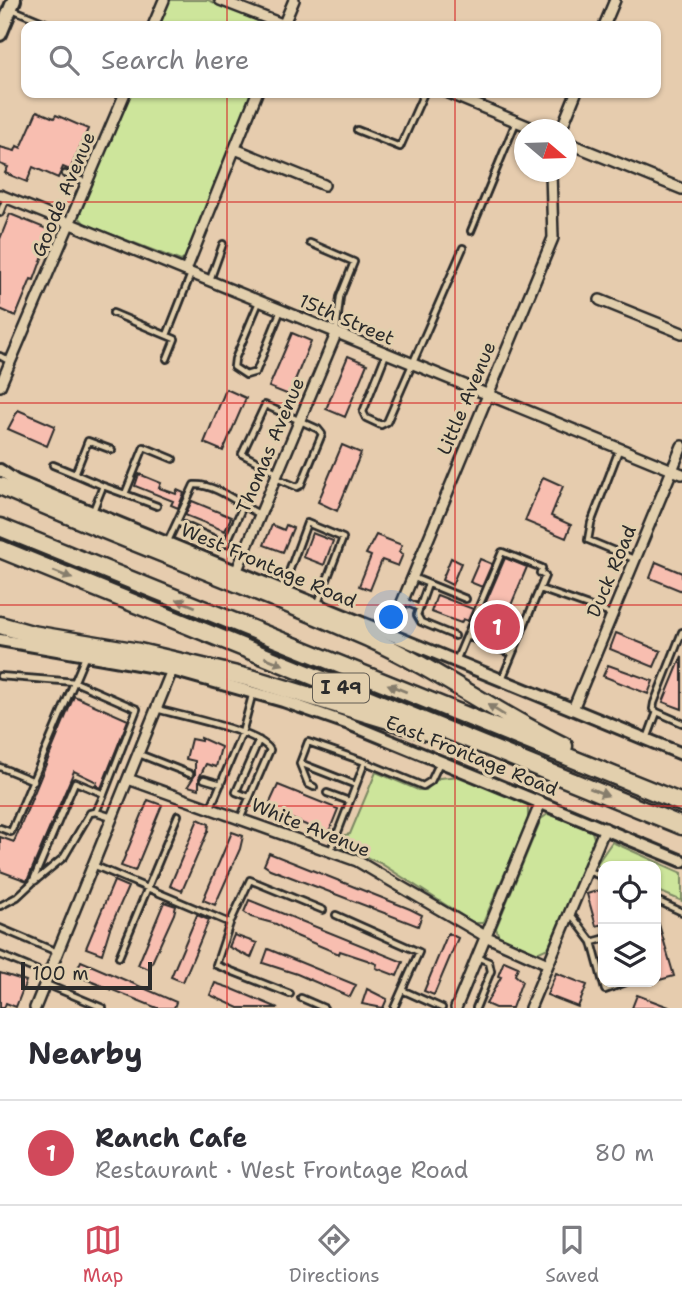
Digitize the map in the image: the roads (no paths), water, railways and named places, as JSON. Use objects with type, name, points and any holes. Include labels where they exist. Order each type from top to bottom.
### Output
[{"type":"highway","points":[[0,486],[397,652],[430,668],[531,730],[584,756],[596,769]]},
{"type":"highway","name":"I 49","points":[[0,527],[682,803]]},
{"type":"highway","name":"I 49","points":[[0,550],[682,826]]},
{"type":"highway","points":[[0,625],[32,634],[204,667],[437,735],[484,745]]},
{"type":"main road","points":[[0,34],[8,12]]},
{"type":"street","points":[[155,21],[164,0]]},
{"type":"street","points":[[220,0],[272,21]]},
{"type":"street","points":[[286,21],[294,0]]},
{"type":"street","points":[[606,21],[615,0]]},
{"type":"street","name":"Goode Avenue","points":[[0,386],[5,358],[69,223],[123,98]]},
{"type":"street","points":[[189,271],[255,98]]},
{"type":"street","points":[[459,98],[514,120]]},
{"type":"street","points":[[565,119],[574,98]]},
{"type":"street","points":[[577,146],[682,189]]},
{"type":"street","points":[[235,149],[324,185]]},
{"type":"street","name":"Little Avenue","points":[[389,634],[553,237],[551,182]]},
{"type":"street","name":"15th Street","points":[[3,196],[682,474]]},
{"type":"street","points":[[600,300],[682,334]]},
{"type":"street","name":"Thomas Avenue","points":[[237,570],[336,334]]},
{"type":"street","name":"Duck Road","points":[[573,709],[682,446]]},
{"type":"street","name":"West Frontage Road","points":[[0,470],[16,481],[682,754]]},
{"type":"street","name":"East Frontage Road","points":[[0,640],[173,670],[253,691],[349,724],[682,861]]},
{"type":"street","points":[[35,1008],[173,670]]},
{"type":"street","name":"White Avenue","points":[[128,779],[241,817],[357,861],[485,936],[548,964]]},
{"type":"street","points":[[456,1008],[541,802]]},
{"type":"street","points":[[530,1008],[605,828]]},
{"type":"lane","points":[[8,12],[37,21]]},
{"type":"lane","points":[[357,130],[400,147],[422,98]]},
{"type":"lane","points":[[471,231],[514,126]]},
{"type":"lane","points":[[65,174],[87,183]]},
{"type":"lane","points":[[0,213],[3,196]]},
{"type":"lane","points":[[310,243],[354,262],[340,297],[336,334]]},
{"type":"lane","points":[[210,280],[223,244]]},
{"type":"lane","points":[[387,354],[363,412],[366,418],[381,425],[387,422],[463,247]]},
{"type":"lane","points":[[167,335],[189,271]]},
{"type":"lane","points":[[260,301],[235,359],[234,367],[246,375],[256,372],[281,310]]},
{"type":"lane","points":[[113,313],[175,339],[167,359]]},
{"type":"lane","points":[[265,405],[300,420],[322,434],[301,485],[297,487],[242,454],[265,405]]},
{"type":"lane","points":[[75,474],[88,441],[112,450]]},
{"type":"lane","points":[[125,494],[144,447],[173,459]]},
{"type":"lane","points":[[620,449],[591,523],[588,540],[635,559]]},
{"type":"lane","points":[[53,465],[157,506]]},
{"type":"lane","points":[[167,542],[194,485],[213,488],[260,515]]},
{"type":"lane","points":[[92,512],[103,486]]},
{"type":"lane","points":[[177,522],[226,544],[243,506]]},
{"type":"lane","points":[[282,590],[307,523],[343,538],[317,603]]},
{"type":"lane","points":[[456,662],[502,552],[542,568],[540,573],[545,576],[501,680]]},
{"type":"lane","points":[[412,577],[466,600]]},
{"type":"lane","points":[[429,584],[417,615],[421,622],[454,636]]},
{"type":"lane","points":[[540,589],[612,615]]},
{"type":"lane","points":[[402,601],[419,608]]},
{"type":"lane","points":[[682,632],[653,709],[682,723]]},
{"type":"lane","points":[[467,636],[512,654]]},
{"type":"lane","points":[[0,828],[11,832],[86,654]]},
{"type":"lane","points":[[0,676],[75,682],[137,709],[96,811]]},
{"type":"lane","points":[[211,807],[242,733],[253,691]]},
{"type":"lane","points":[[156,709],[242,733],[259,740],[270,750],[241,817]]},
{"type":"lane","points":[[646,740],[657,712]]},
{"type":"lane","points":[[249,797],[236,792],[259,740]]},
{"type":"lane","points":[[314,788],[307,784],[300,763],[308,742],[423,786],[431,781],[440,761]]},
{"type":"lane","points":[[138,753],[190,774]]},
{"type":"lane","points":[[330,851],[365,762]]},
{"type":"lane","points":[[300,763],[356,785]]},
{"type":"lane","points":[[0,767],[34,781]]},
{"type":"lane","points":[[204,779],[221,784]]},
{"type":"lane","points":[[32,883],[75,782],[104,793]]},
{"type":"lane","points":[[327,793],[350,801]]},
{"type":"lane","points":[[0,906],[17,897],[64,857],[90,813],[96,811],[112,817]]},
{"type":"lane","points":[[119,957],[178,815]]},
{"type":"lane","points":[[93,865],[230,923]]},
{"type":"lane","points":[[588,870],[598,875]]},
{"type":"lane","points":[[290,994],[216,965],[230,923],[250,880],[323,910]]},
{"type":"lane","points":[[661,902],[682,912]]},
{"type":"lane","points":[[570,913],[592,942],[598,964]]},
{"type":"lane","points":[[336,915],[419,952],[394,1008]]},
{"type":"lane","points":[[0,928],[58,952]]},
{"type":"lane","points":[[592,942],[598,940]]},
{"type":"lane","points":[[0,955],[103,1008]]},
{"type":"lane","points":[[476,1008],[491,971],[489,962],[477,957]]},
{"type":"lane","points":[[402,990],[442,1008]]},
{"type":"lane","points":[[301,998],[324,1008]]},
{"type":"place","name":"Ranch Cafe","points":[[497,627]]}]
